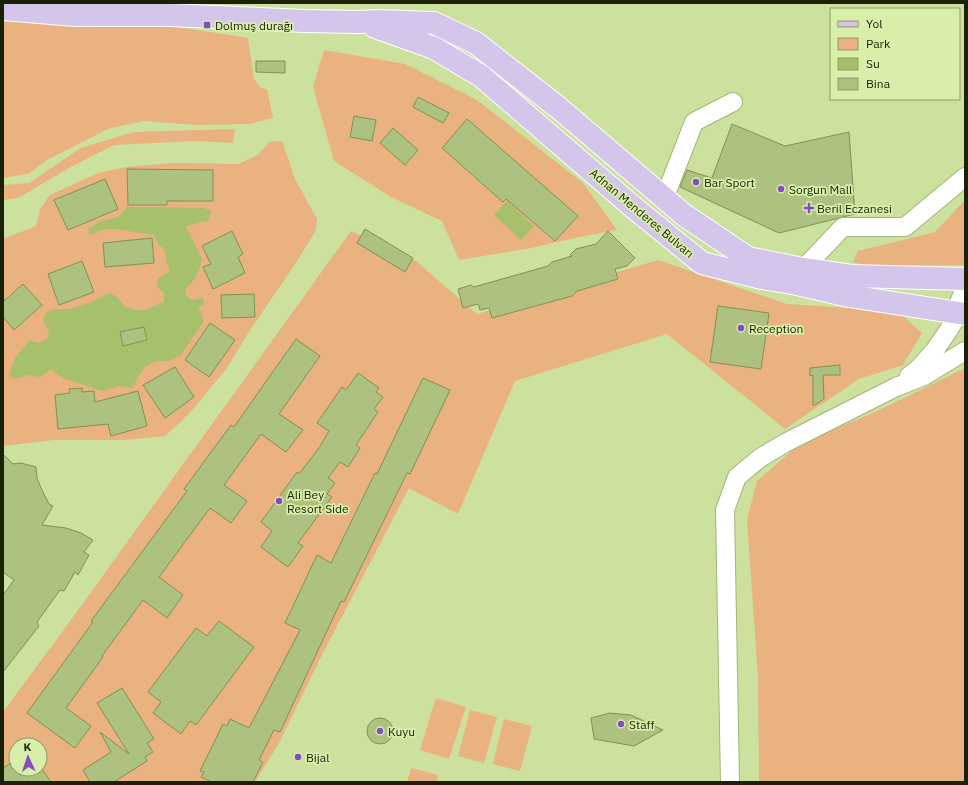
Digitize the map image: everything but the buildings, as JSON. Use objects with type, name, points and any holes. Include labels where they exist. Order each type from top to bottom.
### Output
[{"type":"main road","name":"Adnan Menderes Bulvarı","points":[[3,9],[75,15],[169,15],[263,20],[359,22],[378,20],[434,23],[476,43],[560,109],[684,216],[748,258],[803,269],[852,276],[965,279]]},
{"type":"main road","name":"Adnan Menderes Bulvarı","points":[[359,22],[434,48],[481,76],[633,207],[702,263],[762,278],[794,283],[849,296],[962,314]]},
{"type":"street","points":[[664,199],[694,122],[733,102]]},
{"type":"street","points":[[803,269],[843,228],[905,226],[965,177]]},
{"type":"street","points":[[896,387],[920,367],[962,314],[960,300],[965,289]]},
{"type":"street","points":[[730,782],[725,510],[737,477],[760,458],[785,443],[896,387],[924,376],[965,351]]},
{"type":"green space","points":[[3,18],[171,26],[248,38],[254,79],[261,88],[267,89],[273,118],[249,124],[197,125],[143,121],[108,129],[47,160],[28,174],[3,178]]},
{"type":"green space","points":[[324,50],[405,64],[477,100],[583,183],[617,230],[531,248],[459,260],[442,221],[391,197],[334,161],[313,87]]},
{"type":"green space","points":[[235,129],[233,143],[194,141],[114,145],[69,168],[18,198],[3,200],[3,185],[29,183],[81,148],[133,132]]},
{"type":"green space","points":[[282,141],[295,179],[317,219],[316,230],[296,263],[250,330],[227,368],[188,415],[165,436],[125,440],[54,440],[3,446],[3,239],[36,226],[40,209],[50,195],[98,173],[126,167],[172,163],[239,164],[259,154],[268,143]]},
{"type":"green space","points":[[965,200],[965,265],[869,266],[853,262],[858,251],[935,232]]},
{"type":"green space","name":"Ali Bey Resort Side","points":[[351,231],[416,261],[477,314],[658,260],[787,304],[866,309],[902,315],[922,333],[903,365],[859,379],[785,429],[667,334],[515,381],[458,514],[409,488],[323,653],[279,743],[255,782],[3,782],[3,712]]},
{"type":"green space","points":[[965,368],[965,782],[759,782],[758,677],[747,520],[757,481],[801,443],[882,409]]},
{"type":"green space","points":[[436,698],[466,707],[449,759],[420,750]]},
{"type":"green space","points":[[470,710],[497,717],[484,763],[458,756]]},
{"type":"green space","points":[[504,719],[532,726],[520,771],[493,764]]},
{"type":"green space","points":[[411,768],[438,775],[437,782],[407,782]]},
{"type":"water","points":[[507,201],[534,226],[521,240],[494,215]]},
{"type":"water","points":[[127,207],[204,208],[211,211],[208,221],[196,223],[186,227],[202,259],[197,275],[186,288],[186,295],[192,300],[203,298],[204,305],[198,308],[204,321],[181,355],[169,361],[155,361],[144,368],[132,388],[120,386],[102,391],[63,378],[51,369],[40,377],[28,375],[15,379],[9,375],[15,358],[30,340],[38,343],[47,339],[49,331],[43,320],[46,313],[54,309],[68,309],[89,303],[110,293],[117,297],[125,307],[136,310],[147,310],[164,301],[164,293],[157,287],[158,279],[170,271],[167,264],[165,250],[158,244],[154,235],[115,229],[104,229],[90,235],[88,229],[100,221],[118,217]]},
{"type":"place","name":"Dolmuş durağı","points":[[207,25]]},
{"type":"place","name":"Bar Sport","points":[[696,182]]},
{"type":"place","name":"Sorgun Mall","points":[[781,189]]},
{"type":"place","name":"Beril Eczanesi","points":[[809,208]]},
{"type":"place","name":"Reception","points":[[741,328]]},
{"type":"place","name":"Ali Bey Resort Side","points":[[279,501]]},
{"type":"place","name":"Staff","points":[[621,724]]},
{"type":"place","name":"Kuyu","points":[[380,731]]},
{"type":"place","name":"Bijal","points":[[298,757]]}]
